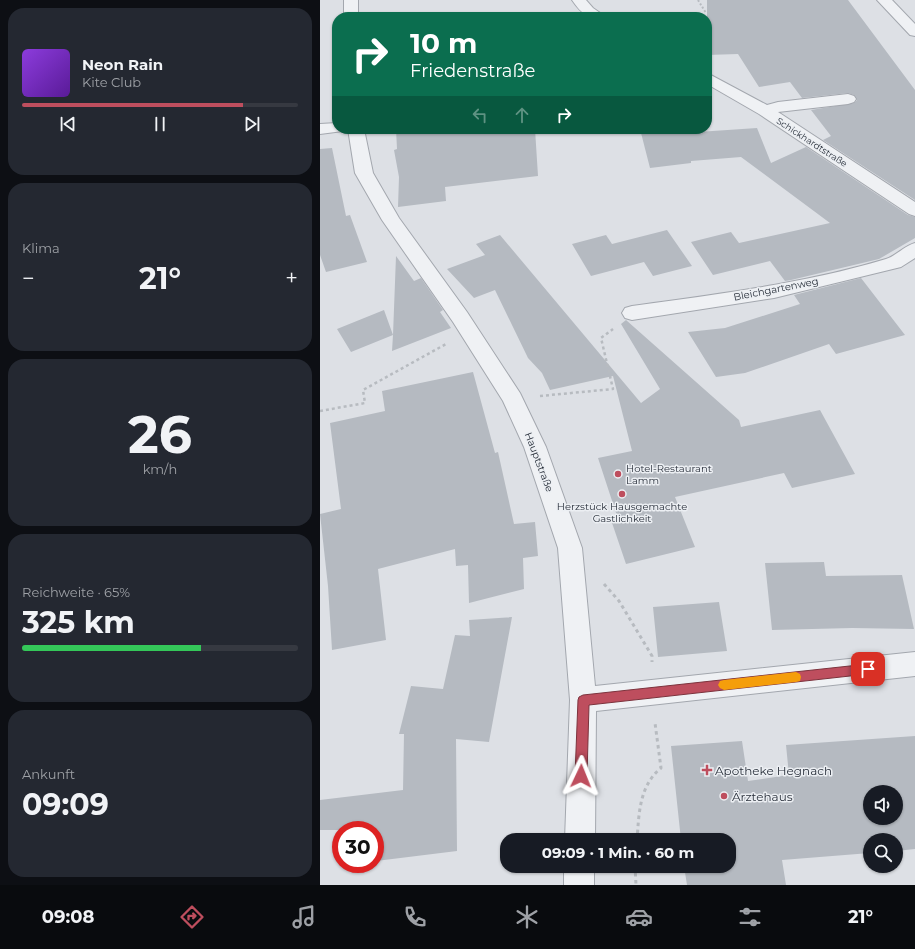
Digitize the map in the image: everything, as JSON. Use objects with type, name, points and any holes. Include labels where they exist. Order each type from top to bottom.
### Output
[{"type":"street","points":[[351,0],[351,12]]},
{"type":"street","points":[[579,0],[590,12]]},
{"type":"street","points":[[884,0],[915,32]]},
{"type":"street","name":"Schickhardtstraße","points":[[712,81],[765,111],[915,210]]},
{"type":"street","points":[[765,111],[778,107],[848,99]]},
{"type":"street","points":[[320,129],[332,128]]},
{"type":"street","name":"Hauptstraße","points":[[357,134],[364,173],[391,220],[469,330],[514,399],[535,446],[570,548],[583,700],[580,833]]},
{"type":"street","name":"Bleichgartenweg","points":[[632,314],[774,292],[894,263],[915,250]]},
{"type":"street","points":[[583,700],[915,664]]},
{"type":"street","points":[[579,873],[579,885]]},
{"type":"path","points":[[698,0],[705,12]]},
{"type":"path","points":[[514,399],[613,389],[601,338],[632,314]]},
{"type":"path","points":[[320,411],[365,404],[363,390],[469,330]]},
{"type":"path","points":[[635,873],[636,885]]},
{"type":"building","points":[[707,0],[848,0],[915,90],[915,200],[823,140],[831,136],[811,110],[854,103],[857,100],[854,95],[848,93],[802,98],[790,82],[759,87],[738,54],[712,55],[712,12],[707,12]]},
{"type":"building","points":[[757,128],[771,163],[806,147],[908,215],[915,217],[915,238],[879,259],[791,280],[785,281],[770,261],[713,275],[691,242],[731,232],[739,243],[830,223],[741,157],[691,161],[691,163],[650,168],[641,134],[712,134],[712,131]]},
{"type":"building","points":[[396,134],[535,134],[538,176],[445,187],[446,201],[398,207],[399,177],[394,150],[397,149]]},
{"type":"building","points":[[332,148],[346,216],[350,215],[367,262],[326,272],[320,255],[320,149]]},
{"type":"building","points":[[667,230],[692,266],[653,276],[644,262],[591,276],[572,244],[606,235],[612,244]]},
{"type":"building","points":[[500,235],[641,403],[660,389],[621,324],[626,320],[739,420],[741,427],[820,410],[855,474],[792,488],[784,473],[675,497],[695,547],[626,564],[610,517],[617,516],[598,458],[632,451],[613,376],[550,390],[542,373],[528,358],[495,290],[474,298],[447,269],[485,255],[476,244]]},
{"type":"building","points":[[396,256],[414,281],[421,278],[443,310],[440,312],[451,328],[392,351]]},
{"type":"building","points":[[861,278],[905,335],[836,354],[829,344],[745,373],[716,377],[688,332],[725,328],[800,304],[794,295]]},
{"type":"building","points":[[384,310],[393,335],[351,352],[337,329]]},
{"type":"building","points":[[473,372],[495,453],[498,452],[514,524],[535,522],[538,556],[523,558],[524,589],[469,603],[468,565],[456,566],[455,549],[378,569],[386,640],[332,650],[328,586],[320,514],[341,509],[330,423],[385,411],[382,391]]},
{"type":"building","points":[[824,562],[826,576],[902,575],[914,629],[852,628],[772,630],[765,563]]},
{"type":"building","points":[[719,602],[727,651],[658,657],[653,607]]},
{"type":"building","points":[[512,617],[489,742],[456,739],[457,851],[384,860],[384,821],[332,821],[332,830],[320,830],[320,800],[403,790],[404,734],[399,734],[411,686],[443,689],[455,635],[470,636],[469,620]]},
{"type":"building","points":[[915,736],[915,849],[903,850],[903,833],[863,833],[863,854],[782,860],[786,885],[687,885],[685,873],[736,873],[736,833],[680,833],[671,746],[742,741],[748,781],[789,775],[786,745]]},
{"type":"slow traffic","points":[[724,685],[796,677]]},
{"type":"place","name":"Hotel-Restaurant Lamm","points":[[618,474]]},
{"type":"place","name":"Herzstück Hausgemachte Gastlichkeit","points":[[622,494]]},
{"type":"place","name":"Apotheke Hegnach","points":[[707,770]]},
{"type":"place","name":"Ärztehaus","points":[[724,796]]},
{"type":"route","points":[[581,776],[583,700],[868,669]]}]
